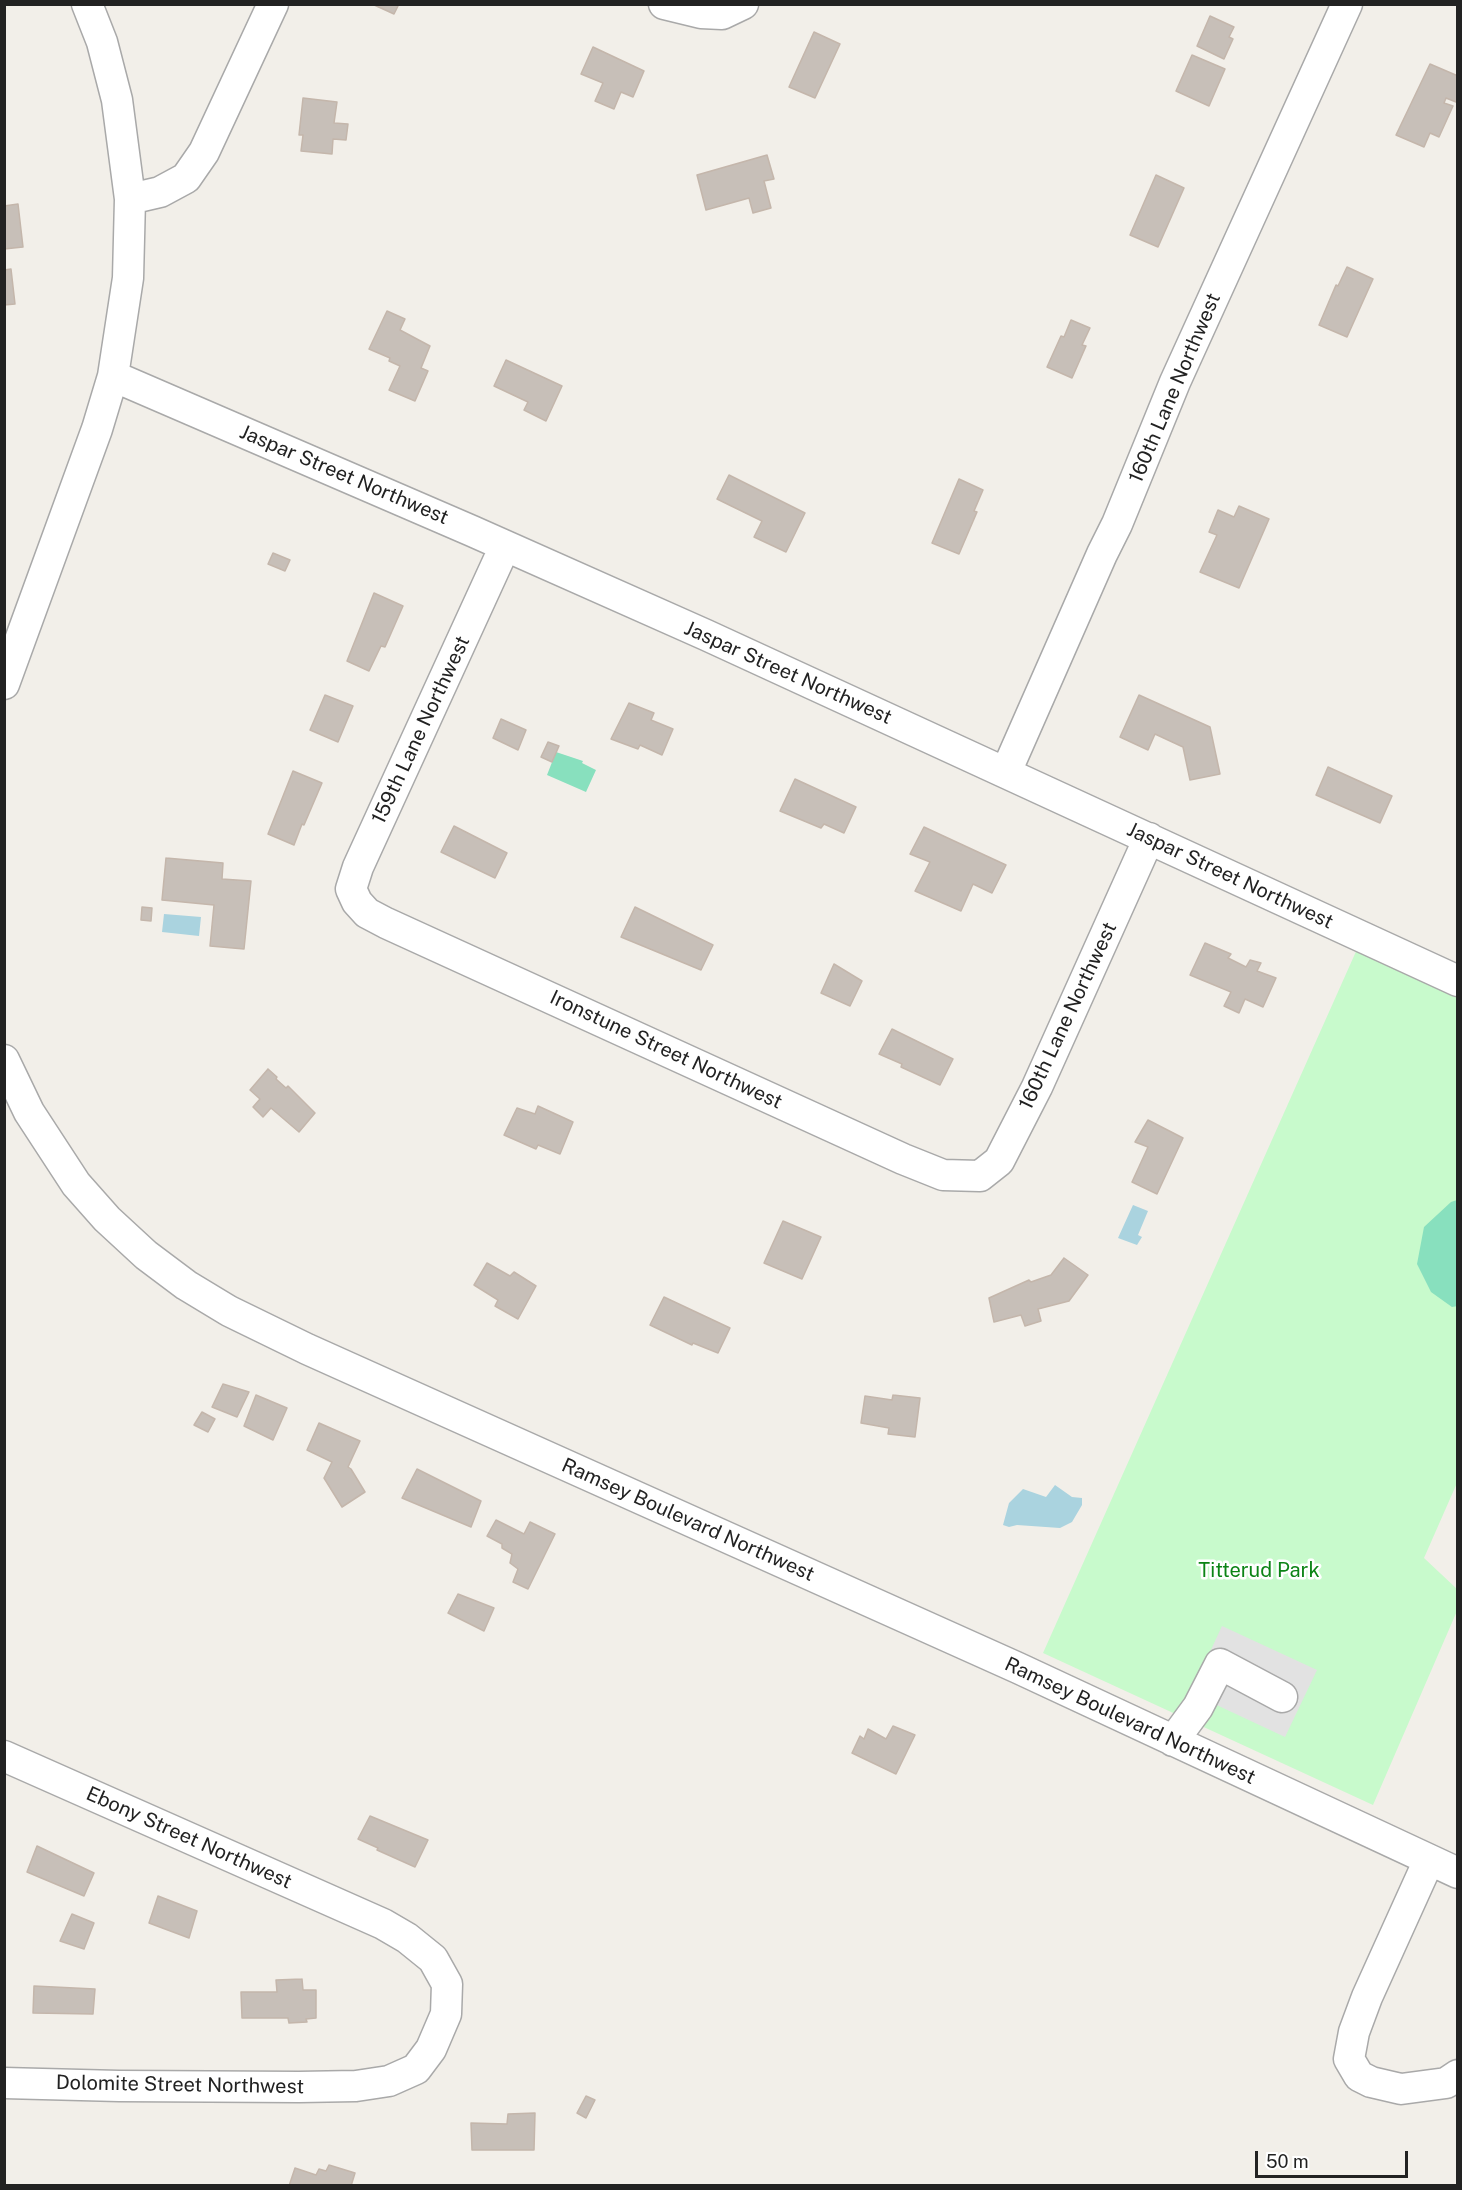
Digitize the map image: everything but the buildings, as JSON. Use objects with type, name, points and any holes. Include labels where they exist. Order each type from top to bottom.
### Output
[{"type":"street","points":[[4,684],[13,637],[97,429],[113,376],[128,278],[130,199],[117,100],[102,42],[87,4]]},
{"type":"street","points":[[130,199],[160,192],[186,178],[192,170],[204,152],[273,4]]},
{"type":"street","points":[[664,4],[701,13],[722,14],[736,8]]},
{"type":"street","name":"160th Lane Northwest","points":[[1006,772],[1117,524],[1175,382],[1347,4]]},
{"type":"street","name":"Jaspar Street Northwest","points":[[113,376],[505,546],[1006,772],[1458,981]]},
{"type":"street","name":"159th Lane Northwest","points":[[367,913],[357,902],[351,889],[358,867],[505,546]]},
{"type":"street","name":"160th Lane Northwest","points":[[968,1175],[980,1176],[999,1161],[1037,1087],[1149,838]]},
{"type":"street","name":"Ironstune Street Northwest","points":[[367,913],[903,1159],[943,1175],[968,1175]]},
{"type":"street","name":"Ramsey Boulevard Northwest","points":[[4,1060],[29,1112],[76,1184],[107,1219],[146,1255],[186,1285],[229,1311],[307,1349],[996,1659],[1458,1873]]},
{"type":"street","points":[[1173,1741],[1198,1707],[1220,1664],[1282,1697]]},
{"type":"street","name":"Ebony Street Northwest","points":[[4,1756],[374,1920],[407,1938],[433,1959],[447,1984],[446,2014],[431,2049],[416,2069],[389,2081],[356,2086]]},
{"type":"street","points":[[1430,1860],[1367,1997],[1354,2032],[1349,2059],[1359,2076],[1371,2082],[1401,2089],[1446,2084],[1458,2075]]},
{"type":"street","name":"Dolomite Street Northwest","points":[[4,2083],[119,2086],[356,2086]]},
{"type":"green space","points":[[556,752],[583,761],[582,763],[596,770],[586,792],[547,775]]},
{"type":"green space","name":"Titterud Park","points":[[1358,947],[1457,993],[1457,1483],[1424,1558],[1457,1589],[1457,1611],[1373,1805],[1043,1653]]},
{"type":"green space","points":[[1457,1200],[1458,1306],[1452,1307],[1431,1292],[1417,1264],[1424,1227],[1451,1202]]},
{"type":"shaded area","points":[[1222,1626],[1317,1670],[1285,1737],[1191,1693]]},
{"type":"water","points":[[164,914],[201,917],[199,936],[162,932]]},
{"type":"water","points":[[1133,1205],[1148,1211],[1138,1235],[1142,1237],[1137,1245],[1118,1238]]},
{"type":"water","points":[[1055,1485],[1072,1497],[1082,1498],[1082,1505],[1072,1522],[1060,1528],[1003,1525],[1009,1503],[1023,1489],[1046,1497]]}]
